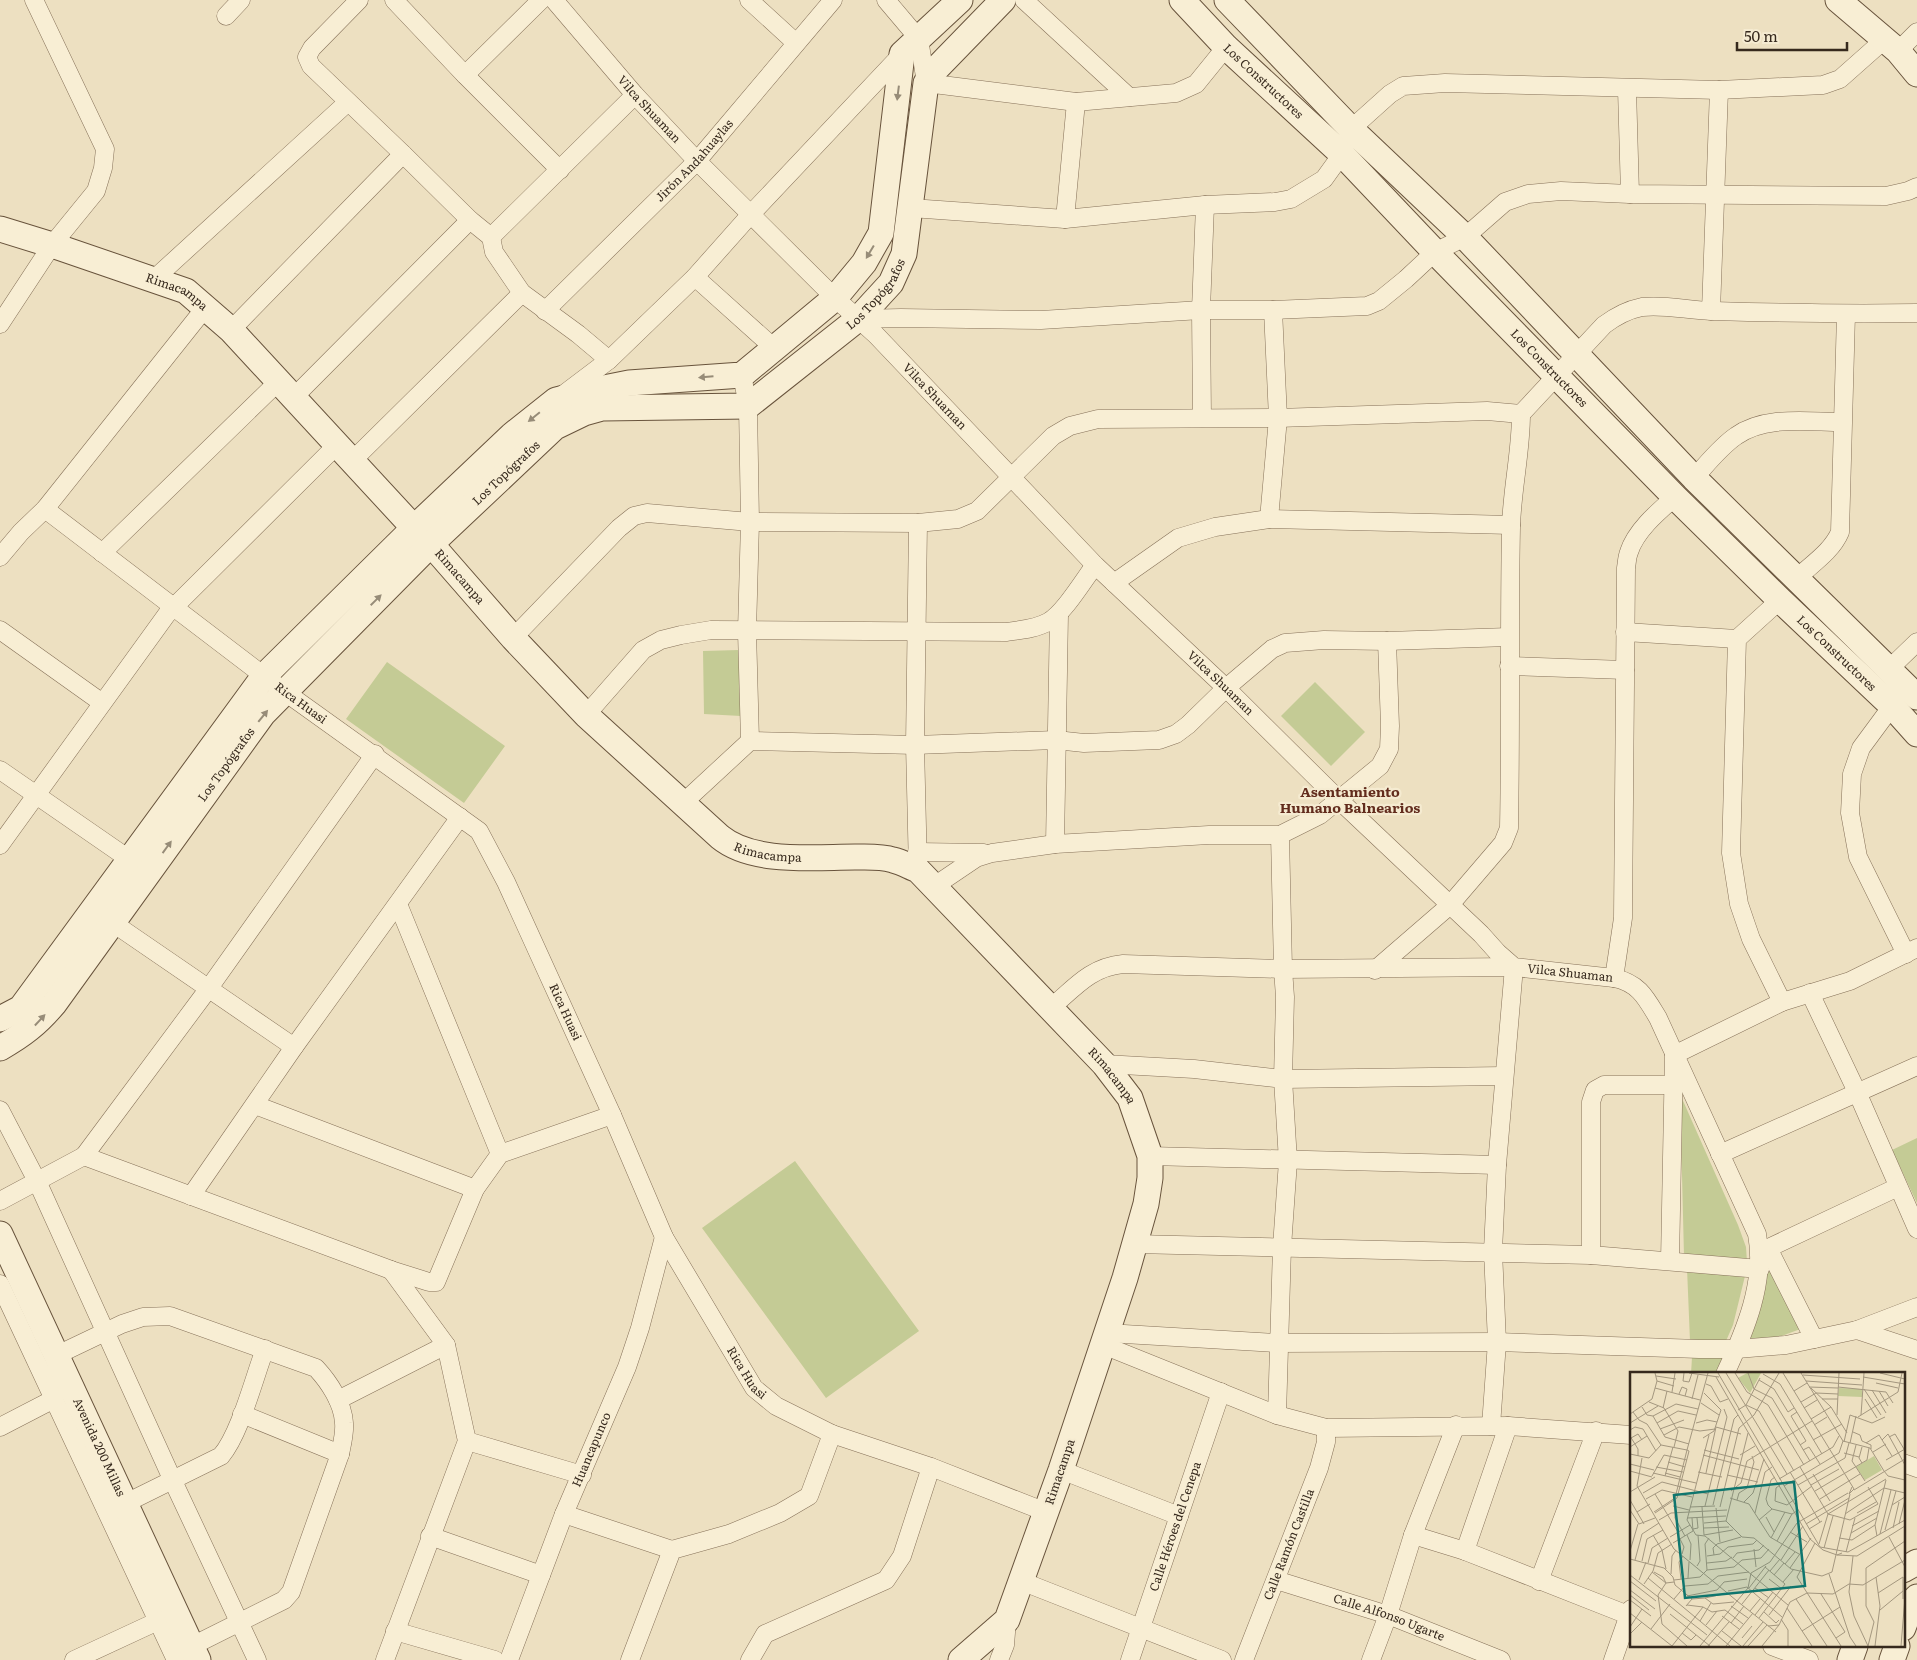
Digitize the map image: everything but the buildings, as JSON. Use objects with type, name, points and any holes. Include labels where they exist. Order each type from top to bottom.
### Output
[{"type":"main road","points":[[742,375],[835,298],[864,263],[881,233],[911,46],[960,0]]},
{"type":"main road","points":[[926,83],[935,70],[1003,0]]},
{"type":"main road","name":"Los Constructores","points":[[1182,0],[1226,47],[1342,154],[1435,252],[1675,497],[1892,706],[1917,734]]},
{"type":"main road","points":[[1838,0],[1891,46],[1917,74]]},
{"type":"main road","name":"Los Constructores","points":[[1236,3],[1351,129],[1465,237],[1694,478],[1917,697]]},
{"type":"main road","name":"Los Topógrafos","points":[[0,1048],[22,1036],[37,1024],[54,1004],[113,923],[139,866],[264,676],[423,536],[555,426],[584,413],[602,408],[748,406],[858,319],[891,283],[904,254],[926,83]]},
{"type":"main road","name":"Rimacampa","points":[[0,229],[186,291],[232,330],[423,536],[513,638],[586,715],[731,845],[746,851],[798,857],[876,857],[893,860],[923,870],[1104,1064],[1130,1098],[1150,1156],[1150,1178],[1146,1204],[1105,1339],[1061,1470],[1007,1620]]},
{"type":"main road","name":"Los Topógrafos","points":[[0,1019],[21,1008],[264,714],[286,692],[512,435],[556,400],[629,383],[742,375]]},
{"type":"main road","name":"Avenida 200 Millas","points":[[0,1234],[126,1503],[189,1655]]},
{"type":"main road","points":[[1904,1569],[1917,1562]]},
{"type":"main road","points":[[1904,1625],[1913,1602],[1917,1597]]},
{"type":"main road","points":[[961,1660],[1007,1620]]},
{"type":"main road","points":[[1850,1660],[1854,1648]]},
{"type":"main road","points":[[1892,1660],[1896,1648]]},
{"type":"street","points":[[0,324],[52,245],[96,191],[104,168],[105,149],[34,0]]},
{"type":"street","points":[[226,16],[240,0]]},
{"type":"street","points":[[359,0],[312,48],[307,57],[311,66],[470,220],[491,237],[494,252],[522,293],[578,334],[609,360]]},
{"type":"street","points":[[394,0],[465,75],[560,170]]},
{"type":"street","points":[[465,75],[541,0]]},
{"type":"street","name":"Vilca Shuaman","points":[[554,0],[635,95],[697,161],[835,298],[876,335],[1095,565],[1226,688],[1339,800],[1514,967],[1614,978],[1623,980],[1643,992],[1658,1018],[1750,1216],[1763,1256],[1756,1290],[1737,1349],[1726,1372]]},
{"type":"street","points":[[749,0],[796,43]]},
{"type":"street","name":"Jirón Andahuaylas","points":[[545,311],[697,161],[834,0]]},
{"type":"street","points":[[886,0],[911,46],[926,83],[1076,102],[1176,93],[1196,84],[1226,47]]},
{"type":"street","points":[[1024,0],[1129,97]]},
{"type":"street","points":[[911,208],[1066,218],[1274,202],[1291,199],[1324,179],[1342,154],[1351,129],[1383,100],[1403,86],[1445,83],[1719,90],[1823,85],[1840,79],[1891,46],[1917,32]]},
{"type":"street","points":[[556,400],[609,360],[695,277],[751,214],[911,46]]},
{"type":"street","points":[[1627,89],[1630,194]]},
{"type":"street","points":[[1711,311],[1719,90]]},
{"type":"street","points":[[491,237],[635,95]]},
{"type":"street","points":[[153,280],[348,102]]},
{"type":"street","points":[[1066,218],[1076,102]]},
{"type":"street","points":[[232,330],[403,154]]},
{"type":"street","points":[[858,319],[1041,320],[1201,310],[1273,310],[1367,306],[1384,297],[1435,252],[1465,237],[1496,210],[1516,197],[1544,192],[1886,196],[1908,192],[1917,187]]},
{"type":"street","points":[[1202,418],[1201,310],[1205,206]]},
{"type":"street","points":[[102,553],[286,389],[470,220]]},
{"type":"street","points":[[695,277],[774,348]]},
{"type":"street","points":[[0,845],[102,702],[173,607],[522,293]]},
{"type":"street","points":[[1375,970],[1449,906],[1503,843],[1509,828],[1511,525],[1514,482],[1521,433],[1521,414],[1604,325],[1627,311],[1658,306],[1711,311],[1846,314],[1917,313]]},
{"type":"street","points":[[0,557],[20,532],[45,510],[206,308]]},
{"type":"street","points":[[1269,519],[1278,418],[1273,310]]},
{"type":"street","points":[[1797,578],[1828,550],[1836,541],[1840,532],[1846,314]]},
{"type":"street","points":[[742,375],[748,406],[750,522],[747,631],[750,740]]},
{"type":"street","points":[[513,638],[619,528],[634,516],[647,513],[750,522],[918,523],[958,520],[976,510],[1053,436],[1070,426],[1098,419],[1278,418],[1487,411],[1521,414]]},
{"type":"street","points":[[1694,478],[1735,436],[1752,427],[1783,422],[1842,422]]},
{"type":"street","points":[[1614,978],[1623,918],[1626,568],[1629,551],[1646,526],[1675,497]]},
{"type":"street","name":"Rica Huasi","points":[[45,510],[264,676],[375,754],[479,831],[506,882],[612,1114],[664,1237],[754,1388],[776,1406],[832,1434],[931,1467],[1046,1512]]},
{"type":"street","points":[[1114,583],[1178,538],[1215,527],[1269,519],[1511,525]]},
{"type":"street","points":[[918,523],[915,745],[923,870]]},
{"type":"street","points":[[586,715],[643,650],[661,640],[712,630],[1006,632],[1029,629],[1047,622],[1059,614],[1095,565]]},
{"type":"street","points":[[1780,600],[1737,639],[1732,853],[1739,904],[1751,939],[1782,1002]]},
{"type":"street","points":[[1055,844],[1059,614]]},
{"type":"street","points":[[0,630],[102,702]]},
{"type":"street","points":[[1625,632],[1737,639]]},
{"type":"street","points":[[683,803],[750,740],[915,745],[1056,740],[1084,742],[1159,740],[1176,734],[1188,726],[1226,688],[1272,649],[1285,643],[1324,640],[1387,641],[1509,637]]},
{"type":"street","points":[[923,870],[992,853],[1055,844],[1210,835],[1280,835],[1320,815],[1380,766],[1389,749],[1387,641]]},
{"type":"street","points":[[1889,669],[1917,642]]},
{"type":"street","points":[[1509,666],[1624,670]]},
{"type":"street","points":[[1670,1261],[1674,1055],[1782,1002],[1850,981],[1911,951],[1858,857],[1850,813],[1852,774],[1861,748],[1892,706]]},
{"type":"street","points":[[0,1202],[84,1156],[209,988],[375,754]]},
{"type":"street","points":[[0,770],[139,866]]},
{"type":"street","points":[[191,1196],[294,1048],[460,817]]},
{"type":"street","points":[[1276,1415],[1282,1247],[1288,1161],[1283,1079],[1285,997],[1280,835]]},
{"type":"street","points":[[923,870],[992,853]]},
{"type":"street","points":[[398,904],[500,1154]]},
{"type":"street","points":[[113,923],[294,1048]]},
{"type":"street","points":[[1052,1007],[1098,969],[1110,965],[1375,970],[1514,967],[1497,1166],[1494,1252],[1499,1426],[1465,1552]]},
{"type":"street","points":[[1810,993],[1857,1092],[1917,1229]]},
{"type":"street","points":[[1104,1064],[1194,1069],[1283,1079],[1504,1076]]},
{"type":"street","points":[[1720,1154],[1917,1066]]},
{"type":"street","points":[[1591,1255],[1591,1102],[1595,1090],[1604,1085],[1674,1085]]},
{"type":"street","points":[[255,1105],[475,1189]]},
{"type":"street","points":[[0,1110],[37,1181],[173,1481],[257,1660]]},
{"type":"street","points":[[84,1156],[391,1270],[429,1282],[436,1282],[475,1189],[500,1154],[612,1114]]},
{"type":"street","points":[[1150,1156],[1497,1166]]},
{"type":"street","points":[[1134,1244],[1591,1255],[1670,1261],[1763,1256],[1898,1187]]},
{"type":"street","name":"Huancapunco","points":[[509,1660],[564,1514],[627,1367],[645,1311],[664,1237]]},
{"type":"street","points":[[1763,1256],[1814,1339]]},
{"type":"street","points":[[385,1660],[467,1441],[446,1345],[391,1270]]},
{"type":"street","points":[[0,1284],[158,1621],[189,1655],[240,1621],[284,1600],[290,1592],[340,1454],[344,1422],[338,1400],[326,1379],[316,1368],[170,1316],[143,1317],[105,1331],[57,1355],[54,1399]]},
{"type":"street","points":[[1105,1339],[1278,1343],[1497,1342],[1737,1349],[1786,1344],[1857,1330],[1917,1307]]},
{"type":"street","points":[[1857,1330],[1917,1350]]},
{"type":"street","points":[[1105,1339],[1276,1415],[1326,1428],[1499,1426],[1596,1431],[1630,1435]]},
{"type":"street","points":[[338,1400],[446,1345]]},
{"type":"street","points":[[126,1503],[221,1456],[227,1450],[265,1349]]},
{"type":"street","name":"Calle Héroes del Cenepa","points":[[1130,1660],[1221,1392]]},
{"type":"street","points":[[0,1427],[54,1399]]},
{"type":"street","points":[[242,1414],[340,1454]]},
{"type":"street","points":[[1371,1660],[1388,1615],[1413,1535],[1456,1426]]},
{"type":"street","name":"Calle Ramón Castilla","points":[[1244,1660],[1319,1468],[1326,1442],[1326,1428]]},
{"type":"street","points":[[1539,1581],[1596,1431]]},
{"type":"street","points":[[564,1514],[672,1550],[729,1534],[780,1513],[809,1496],[832,1434]]},
{"type":"street","points":[[467,1441],[582,1475]]},
{"type":"street","points":[[1904,1463],[1917,1468]]},
{"type":"street","points":[[750,1660],[765,1634],[886,1580],[902,1556],[931,1467]]},
{"type":"street","points":[[1061,1470],[1179,1516]]},
{"type":"street","points":[[1413,1535],[1630,1612],[1613,1660]]},
{"type":"street","points":[[430,1536],[541,1575]]},
{"type":"street","points":[[630,1660],[672,1550]]},
{"type":"street","name":"Calle Alfonso Ugarte","points":[[1276,1580],[1388,1615],[1501,1660]]},
{"type":"street","points":[[1021,1582],[1222,1660]]},
{"type":"street","points":[[999,1660],[1005,1645],[1007,1620]]},
{"type":"street","points":[[74,1660],[158,1621]]},
{"type":"street","points":[[395,1631],[495,1660]]},
{"type":"street","points":[[1777,1648],[1809,1660]]},
{"type":"green space","points":[[739,650],[741,716],[704,714],[703,651]]},
{"type":"green space","points":[[387,662],[505,746],[464,803],[346,719]]},
{"type":"green space","points":[[1315,682],[1365,732],[1331,766],[1281,716]]},
{"type":"green space","points":[[1680,1094],[1738,1225],[1746,1247],[1747,1262],[1684,1256]]},
{"type":"green space","points":[[1917,1138],[1917,1203],[1892,1150]]},
{"type":"green space","points":[[795,1161],[919,1331],[826,1398],[702,1228]]},
{"type":"green space","points":[[1767,1256],[1803,1328],[1779,1337],[1749,1341],[1758,1310]]},
{"type":"green space","points":[[1687,1268],[1745,1276],[1733,1325],[1726,1341],[1690,1341]]},
{"type":"green space","points":[[1723,1356],[1716,1372],[1691,1372],[1692,1357]]},
{"type":"district","name":"Asentamiento Humano Balnearios","points":[[1350,800]]}]
